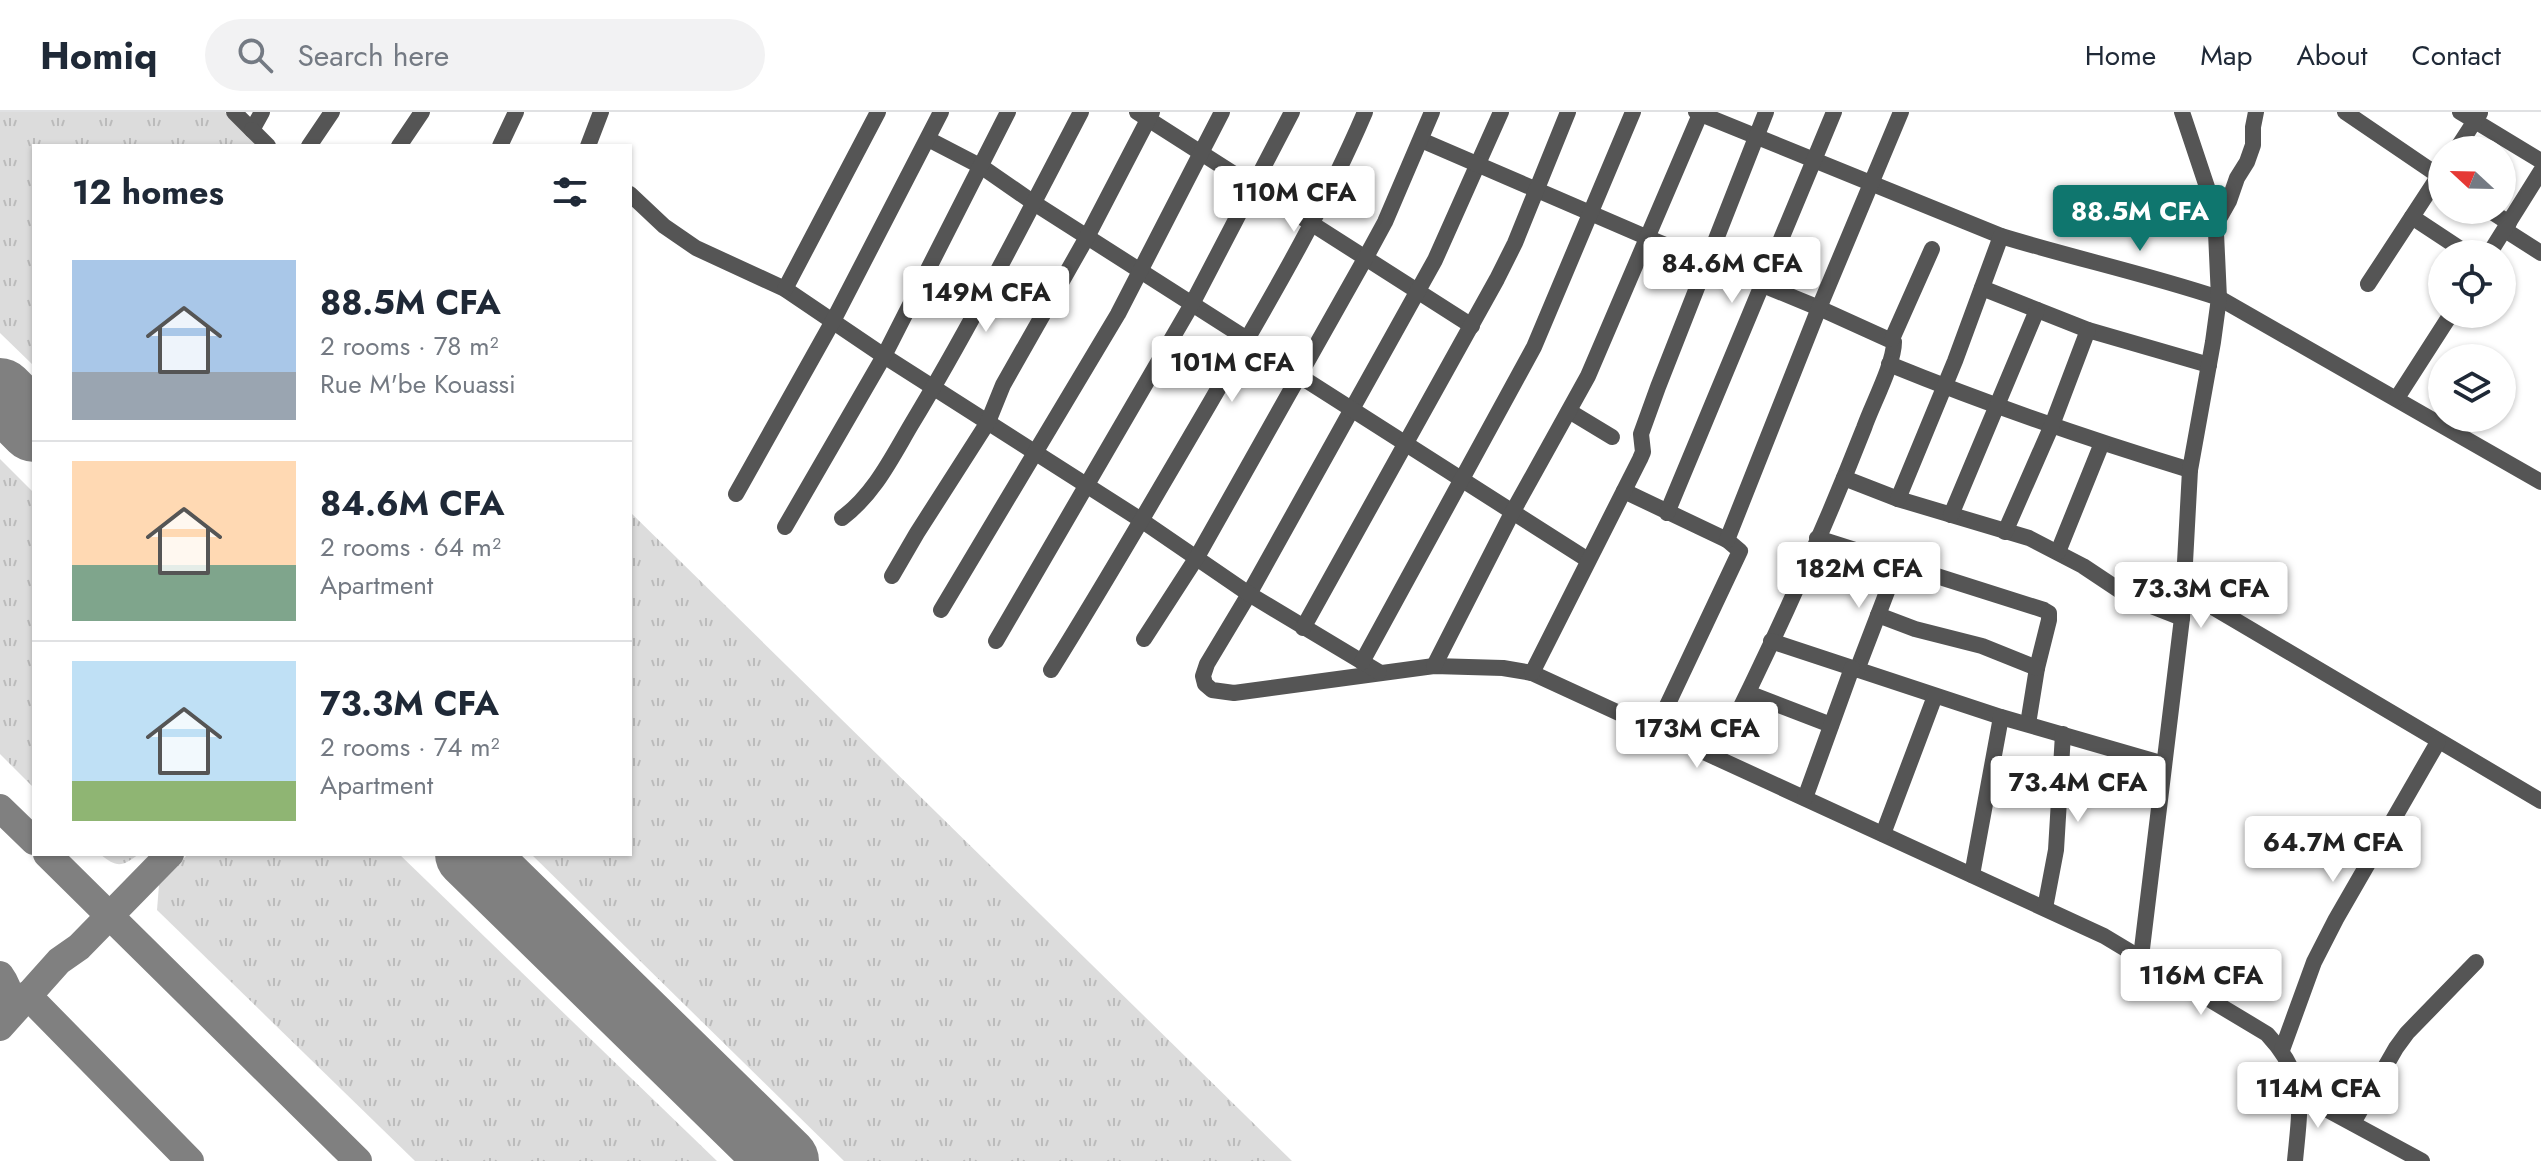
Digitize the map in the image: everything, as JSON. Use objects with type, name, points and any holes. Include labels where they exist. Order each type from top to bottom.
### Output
[{"type":"street","points":[[234,112],[266,144]]},
{"type":"street","points":[[252,130],[262,112]]},
{"type":"street","points":[[310,144],[332,112]]},
{"type":"street","points":[[400,144],[422,112]]},
{"type":"street","points":[[501,144],[516,112]]},
{"type":"street","points":[[589,144],[601,112]]},
{"type":"street","points":[[785,289],[878,112]]},
{"type":"street","points":[[736,494],[833,321],[941,112]]},
{"type":"street","points":[[785,527],[884,356],[1008,112]]},
{"type":"street","points":[[842,518],[859,505],[875,485],[935,387],[1081,112]]},
{"type":"street","points":[[941,610],[1118,314],[1222,112]]},
{"type":"street","points":[[996,641],[1192,304],[1292,112]]},
{"type":"street","points":[[1051,670],[1247,339],[1343,162],[1365,112]]},
{"type":"street","points":[[1144,639],[1197,557],[1366,257],[1385,222],[1432,112]]},
{"type":"street","points":[[1501,112],[1449,232],[1353,410],[1207,664],[1203,676],[1205,684],[1212,690],[1234,693],[1434,666],[1503,668],[1532,673],[2045,908],[2141,957],[2267,1034],[2282,1050],[2300,1095],[2295,1161]]},
{"type":"street","points":[[1303,628],[1515,243],[1568,112]]},
{"type":"street","points":[[1362,662],[1534,347],[1633,112]]},
{"type":"street","points":[[1532,673],[1643,452],[1641,434],[1766,112]]},
{"type":"street","points":[[1667,513],[1834,112]]},
{"type":"street","points":[[1727,540],[1901,112]]},
{"type":"street","points":[[2141,957],[2182,618],[2190,470],[2219,298],[2215,211],[2182,112]]},
{"type":"street","points":[[2216,224],[2247,162],[2253,145],[2256,112]]},
{"type":"street","points":[[2345,112],[2428,166]]},
{"type":"street","points":[[1434,666],[1610,330],[1699,113],[2001,236],[2219,298],[2541,482]]},
{"type":"street","points":[[892,576],[988,422],[1003,385],[1087,237],[1145,115],[1472,326]]},
{"type":"street","points":[[2462,136],[2472,115],[2541,161]]},
{"type":"street","points":[[928,139],[982,167],[1298,375],[1588,560]]},
{"type":"street","points":[[1421,140],[1892,339],[1895,346],[1889,364],[1844,478],[1716,757]]},
{"type":"street","points":[[2498,240],[2537,189],[2541,171]]},
{"type":"street","points":[[2368,284],[2428,194]]},
{"type":"street","points":[[632,196],[664,226],[696,248],[785,289],[884,356],[1087,484],[1249,594],[1379,672]]},
{"type":"street","points":[[2412,217],[2447,240]]},
{"type":"street","points":[[2504,224],[2541,253]]},
{"type":"street","points":[[1898,499],[2001,236]]},
{"type":"street","points":[[1892,339],[1932,249]]},
{"type":"street","points":[[1982,288],[2088,330],[2209,365]]},
{"type":"street","points":[[1951,515],[2037,310]]},
{"type":"street","points":[[2397,398],[2442,328]]},
{"type":"street","points":[[2005,532],[2052,425],[2088,330]]},
{"type":"street","points":[[1889,364],[1944,387],[2102,443],[2190,470]]},
{"type":"street","points":[[1569,411],[1612,437]]},
{"type":"street","points":[[2058,552],[2102,443]]},
{"type":"street","points":[[1844,478],[1898,499],[2029,538],[2058,552],[2131,598],[2182,618]]},
{"type":"street","points":[[1624,491],[1727,540],[1738,548],[1740,556],[1656,729]]},
{"type":"street","points":[[1817,538],[2049,613],[2028,724]]},
{"type":"street","points":[[1805,798],[1831,725],[1898,563]]},
{"type":"street","points":[[2184,590],[2541,801]]},
{"type":"street","points":[[1878,615],[1915,629],[1982,646],[2037,668]]},
{"type":"street","points":[[1771,641],[2001,717],[2164,764]]},
{"type":"street","points":[[1748,693],[1831,725]]},
{"type":"street","points":[[1883,834],[1935,696]]},
{"type":"street","points":[[1972,875],[2001,717]]},
{"type":"street","points":[[2045,908],[2056,850],[2063,734]]},
{"type":"street","points":[[2282,1050],[2314,962],[2438,742]]},
{"type":"street","points":[[2353,1123],[2407,1033],[2476,962]]},
{"type":"street","points":[[2300,1095],[2422,1161]]},
{"type":"green space","points":[[0,112],[225,112],[256,144],[32,144],[32,364],[0,333]]},
{"type":"green space","points":[[0,459],[32,491],[32,786],[0,754]]},
{"type":"green space","points":[[632,514],[1292,1161],[844,1161],[533,856],[632,856]]},
{"type":"green space","points":[[103,856],[136,856],[120,864]]},
{"type":"green space","points":[[186,856],[401,856],[717,1161],[415,1161],[157,910],[159,885]]},
{"type":"taxiway","points":[[0,419],[32,425]]},
{"type":"taxiway","points":[[0,808],[32,839]]},
{"type":"taxiway","points":[[49,856],[358,1161]]},
{"type":"taxiway","points":[[0,1027],[59,961],[79,947],[168,856]]},
{"type":"taxiway","points":[[0,975],[9,998],[3,1022]]},
{"type":"taxiway","points":[[27,995],[190,1161]]},
{"type":"runway","points":[[0,393],[32,425]]},
{"type":"runway","points":[[472,856],[784,1161]]}]
